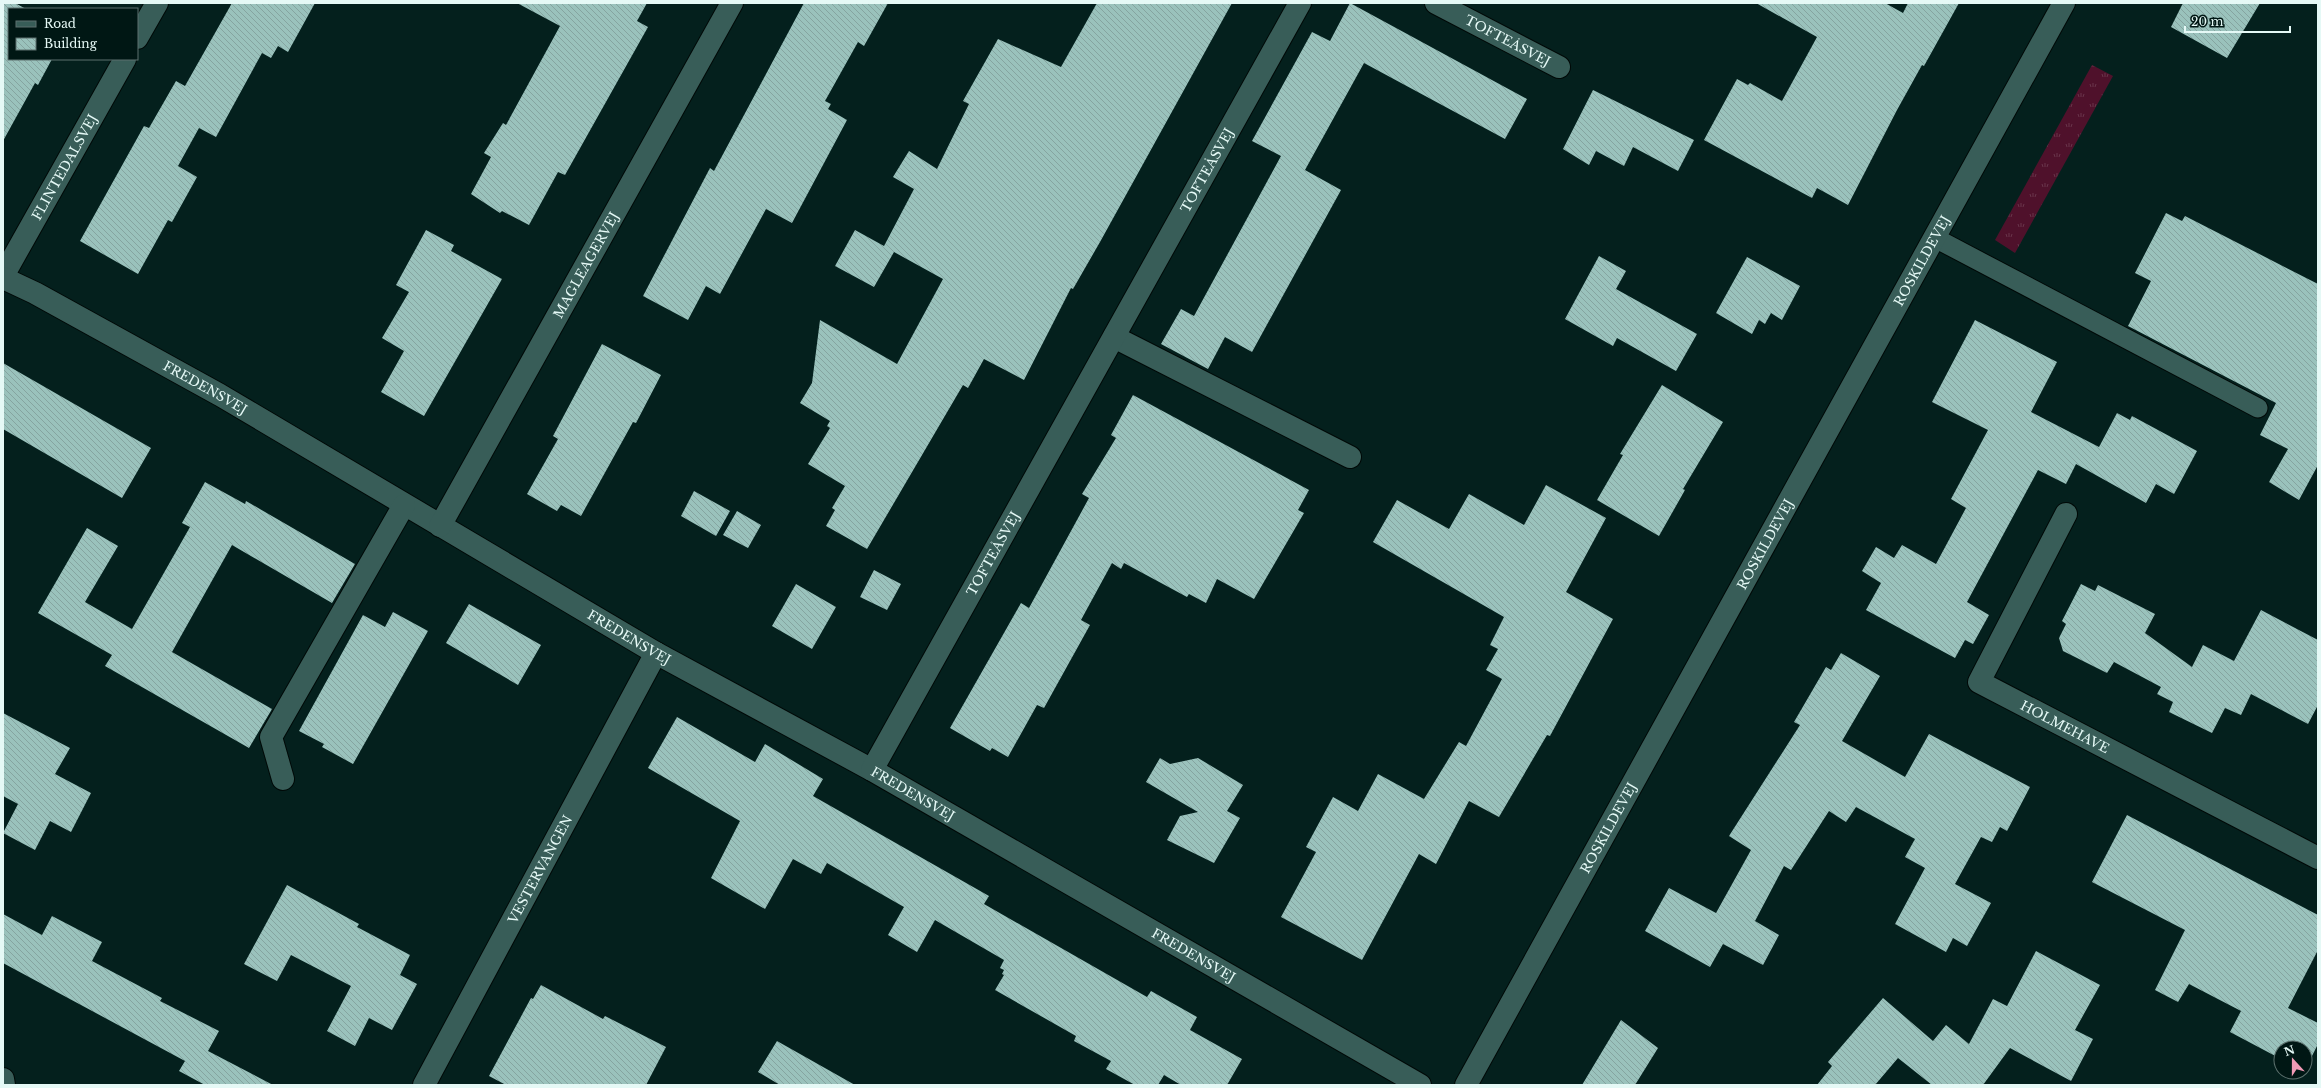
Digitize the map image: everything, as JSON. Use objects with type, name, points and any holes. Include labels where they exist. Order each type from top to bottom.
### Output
[{"type":"street","points":[[138,36],[157,3]]},
{"type":"street","name":"MAGLEAGERVEJ","points":[[440,526],[732,3]]},
{"type":"street","name":"TOFTEÅSVEJ","points":[[872,770],[1300,3]]},
{"type":"street","name":"TOFTEÅSVEJ","points":[[1436,3],[1559,67]]},
{"type":"street","name":"ROSKILDEVEJ","points":[[1466,1085],[2064,3]]},
{"type":"street","name":"FLINTEDALSVEJ","points":[[3,277],[124,60]]},
{"type":"street","name":"FREDENSVEJ","points":[[3,277],[35,293],[220,395],[656,653],[872,770],[1420,1085]]},
{"type":"street","points":[[1114,338],[1350,457]]},
{"type":"street","points":[[283,779],[271,737],[404,505]]},
{"type":"street","name":"HOLMEHAVE","points":[[2066,514],[1979,682],[2318,858]]},
{"type":"street","name":"VESTERVANGEN","points":[[424,1085],[656,653]]},
{"type":"street","points":[[3,1079],[4,1085]]},
{"type":"lane","points":[[1935,238],[2258,408]]},
{"type":"green space","points":[[2092,65],[2113,76],[2015,253],[1995,240]]},
{"type":"building","points":[[3,3],[15,3],[24,8],[8,8],[8,60],[51,60],[38,85],[35,83],[3,141]]},
{"type":"building","points":[[232,3],[315,3],[288,52],[278,46],[271,58],[262,53],[216,137],[199,128],[178,166],[197,177],[172,222],[168,220],[138,274],[80,241],[144,126],[149,128],[176,81],[185,86]]},
{"type":"building","points":[[517,3],[647,3],[637,21],[648,27],[565,175],[558,172],[529,225],[502,211],[500,213],[471,194],[491,157],[484,153],[503,123],[506,125],[560,26]]},
{"type":"building","points":[[804,3],[888,3],[864,46],[858,42],[825,101],[831,104],[828,109],[847,120],[792,223],[766,209],[720,294],[706,286],[688,320],[643,296],[710,168],[714,171]]},
{"type":"building","points":[[1097,3],[1232,3],[1100,242],[1073,289],[1071,288],[1024,380],[984,359],[968,388],[963,385],[867,549],[826,526],[835,510],[832,508],[845,486],[808,464],[830,428],[827,426],[830,421],[800,403],[812,383],[820,320],[897,364],[943,279],[894,252],[874,287],[835,266],[855,230],[884,246],[914,189],[893,177],[909,151],[937,169],[969,104],[963,101],[998,39],[1061,67]]},
{"type":"building","points":[[1350,3],[1527,99],[1505,139],[1364,63],[1305,170],[1341,190],[1252,352],[1225,337],[1208,369],[1161,344],[1181,309],[1194,316],[1281,156],[1252,141],[1312,32],[1330,41]]},
{"type":"building","points":[[1756,3],[1885,3],[1903,13],[1908,3],[1959,3],[1924,66],[1922,65],[1897,110],[1848,205],[1817,188],[1812,198],[1704,140],[1737,79],[1748,85],[1750,83],[1782,101],[1817,37]]},
{"type":"building","points":[[2183,3],[2260,3],[2227,58],[2171,27]]},
{"type":"building","points":[[1593,90],[1694,140],[1678,171],[1633,147],[1624,166],[1596,151],[1589,165],[1563,149]]},
{"type":"building","points":[[2166,213],[2182,221],[2185,216],[2318,284],[2318,465],[2299,500],[2269,482],[2288,449],[2260,435],[2276,403],[2128,326],[2151,281],[2135,273]]},
{"type":"building","points":[[426,230],[454,245],[451,251],[502,279],[424,416],[381,392],[404,351],[382,338],[409,292],[396,285]]},
{"type":"building","points":[[1599,256],[1626,271],[1616,289],[1697,334],[1676,371],[1617,338],[1613,346],[1565,319]]},
{"type":"building","points":[[1747,257],[1800,286],[1782,320],[1771,313],[1765,324],[1759,320],[1752,334],[1716,313]]},
{"type":"building","points":[[1975,320],[2057,362],[2031,412],[2099,447],[2117,413],[2130,420],[2132,416],[2197,451],[2174,494],[2156,484],[2146,503],[2076,464],[2066,484],[2038,470],[1967,602],[1989,615],[1973,644],[1965,640],[1955,658],[1866,610],[1881,583],[1862,571],[1876,547],[1894,558],[1902,545],[1936,564],[1966,508],[1951,499],[1988,430],[1932,402]]},
{"type":"building","points":[[602,344],[661,375],[636,423],[633,422],[581,516],[561,505],[557,511],[527,494],[558,439],[553,436]]},
{"type":"building","points":[[3,363],[151,448],[122,498],[3,429]]},
{"type":"building","points":[[1662,385],[1723,422],[1683,489],[1685,490],[1659,536],[1597,500],[1623,455],[1620,454]]},
{"type":"building","points":[[1133,395],[1309,490],[1298,510],[1304,513],[1254,599],[1217,579],[1206,603],[1189,594],[1187,597],[1124,563],[1121,569],[1112,563],[1081,620],[1090,625],[1044,708],[1037,705],[1008,757],[992,748],[990,751],[950,728],[1021,603],[1029,608],[1089,498],[1082,494],[1116,438],[1111,435]]},
{"type":"building","points":[[205,482],[245,504],[246,501],[355,564],[332,603],[232,545],[172,652],[272,709],[249,748],[105,666],[112,655],[38,613],[87,528],[118,546],[85,602],[132,629],[190,527],[182,523]]},
{"type":"building","points":[[1546,485],[1606,518],[1566,592],[1613,619],[1550,736],[1547,735],[1499,817],[1469,801],[1436,864],[1419,854],[1362,960],[1281,917],[1316,852],[1306,847],[1333,797],[1358,811],[1378,774],[1424,799],[1459,742],[1466,746],[1502,679],[1486,670],[1498,649],[1490,645],[1504,617],[1373,542],[1397,500],[1449,529],[1469,494],[1524,525]]},
{"type":"building","points":[[694,491],[730,511],[716,536],[681,516]]},
{"type":"building","points":[[737,511],[761,525],[748,548],[723,535]]},
{"type":"building","points":[[874,570],[901,584],[887,610],[860,597]]},
{"type":"building","points":[[796,584],[836,607],[812,649],[772,626]]},
{"type":"building","points":[[2081,584],[2095,591],[2098,585],[2155,614],[2145,633],[2192,667],[2203,645],[2234,661],[2261,610],[2318,640],[2318,705],[2308,724],[2251,694],[2241,715],[2225,708],[2212,733],[2169,712],[2173,702],[2157,694],[2161,687],[2114,662],[2107,673],[2063,651],[2059,638],[2066,624],[2062,621]]},
{"type":"building","points":[[469,604],[541,645],[518,685],[446,643]]},
{"type":"building","points":[[393,612],[428,631],[353,764],[322,747],[324,744],[299,731],[363,615],[385,627]]},
{"type":"building","points":[[1841,653],[1880,676],[1842,741],[1905,777],[1929,734],[2030,787],[2007,831],[2000,827],[1992,842],[1981,837],[1955,884],[1991,903],[1967,946],[1953,938],[1946,952],[1895,924],[1925,868],[1905,857],[1915,839],[1856,807],[1846,822],[1829,811],[1791,870],[1784,866],[1755,921],[1779,935],[1763,965],[1723,944],[1710,967],[1645,931],[1669,888],[1716,913],[1751,850],[1729,836],[1800,725],[1794,722],[1826,667],[1831,670]]},
{"type":"building","points":[[3,713],[70,748],[55,774],[91,793],[71,832],[50,821],[35,850],[3,833],[18,804],[3,796]]},
{"type":"building","points":[[677,717],[755,762],[765,744],[823,779],[813,796],[989,896],[984,904],[1147,997],[1151,991],[1197,1017],[1190,1030],[1242,1059],[1227,1085],[1181,1085],[1164,1075],[1158,1085],[1135,1085],[1106,1069],[1111,1061],[1074,1041],[1076,1036],[995,990],[1004,975],[1002,974],[1004,970],[1000,968],[1004,960],[935,920],[917,952],[888,935],[904,907],[827,863],[821,874],[793,859],[765,909],[711,878],[740,821],[648,768]]},
{"type":"building","points":[[1160,758],[1170,764],[1198,758],[1243,785],[1227,811],[1240,818],[1214,863],[1167,840],[1180,816],[1198,812],[1146,782]]},
{"type":"building","points":[[2127,815],[2318,915],[2318,950],[2288,1008],[2318,1023],[2318,1044],[2313,1054],[2313,1040],[2273,1040],[2273,1055],[2230,1032],[2241,1011],[2189,984],[2178,1002],[2155,990],[2185,930],[2092,882]]},
{"type":"building","points":[[287,885],[359,924],[357,927],[410,955],[400,975],[417,984],[392,1030],[369,1018],[355,1046],[327,1031],[351,986],[291,955],[277,981],[244,964]]},
{"type":"building","points":[[3,914],[42,935],[52,916],[102,942],[92,961],[162,998],[160,1001],[219,1031],[208,1051],[273,1085],[205,1085],[179,1071],[185,1061],[3,963]]},
{"type":"building","points":[[2036,951],[2100,985],[2075,1030],[2093,1039],[2071,1081],[2010,1048],[1983,1085],[1932,1085],[1898,1058],[1875,1085],[1817,1085],[1832,1066],[1828,1062],[1883,998],[1933,1041],[1946,1025],[1969,1044],[1993,999],[2007,1006]]},
{"type":"building","points":[[541,985],[603,1019],[605,1016],[666,1047],[646,1085],[506,1085],[489,1076],[531,998],[533,999]]},
{"type":"building","points":[[1621,1020],[1658,1048],[1635,1085],[1582,1085]]},
{"type":"building","points":[[777,1041],[855,1085],[780,1085],[758,1072]]}]
